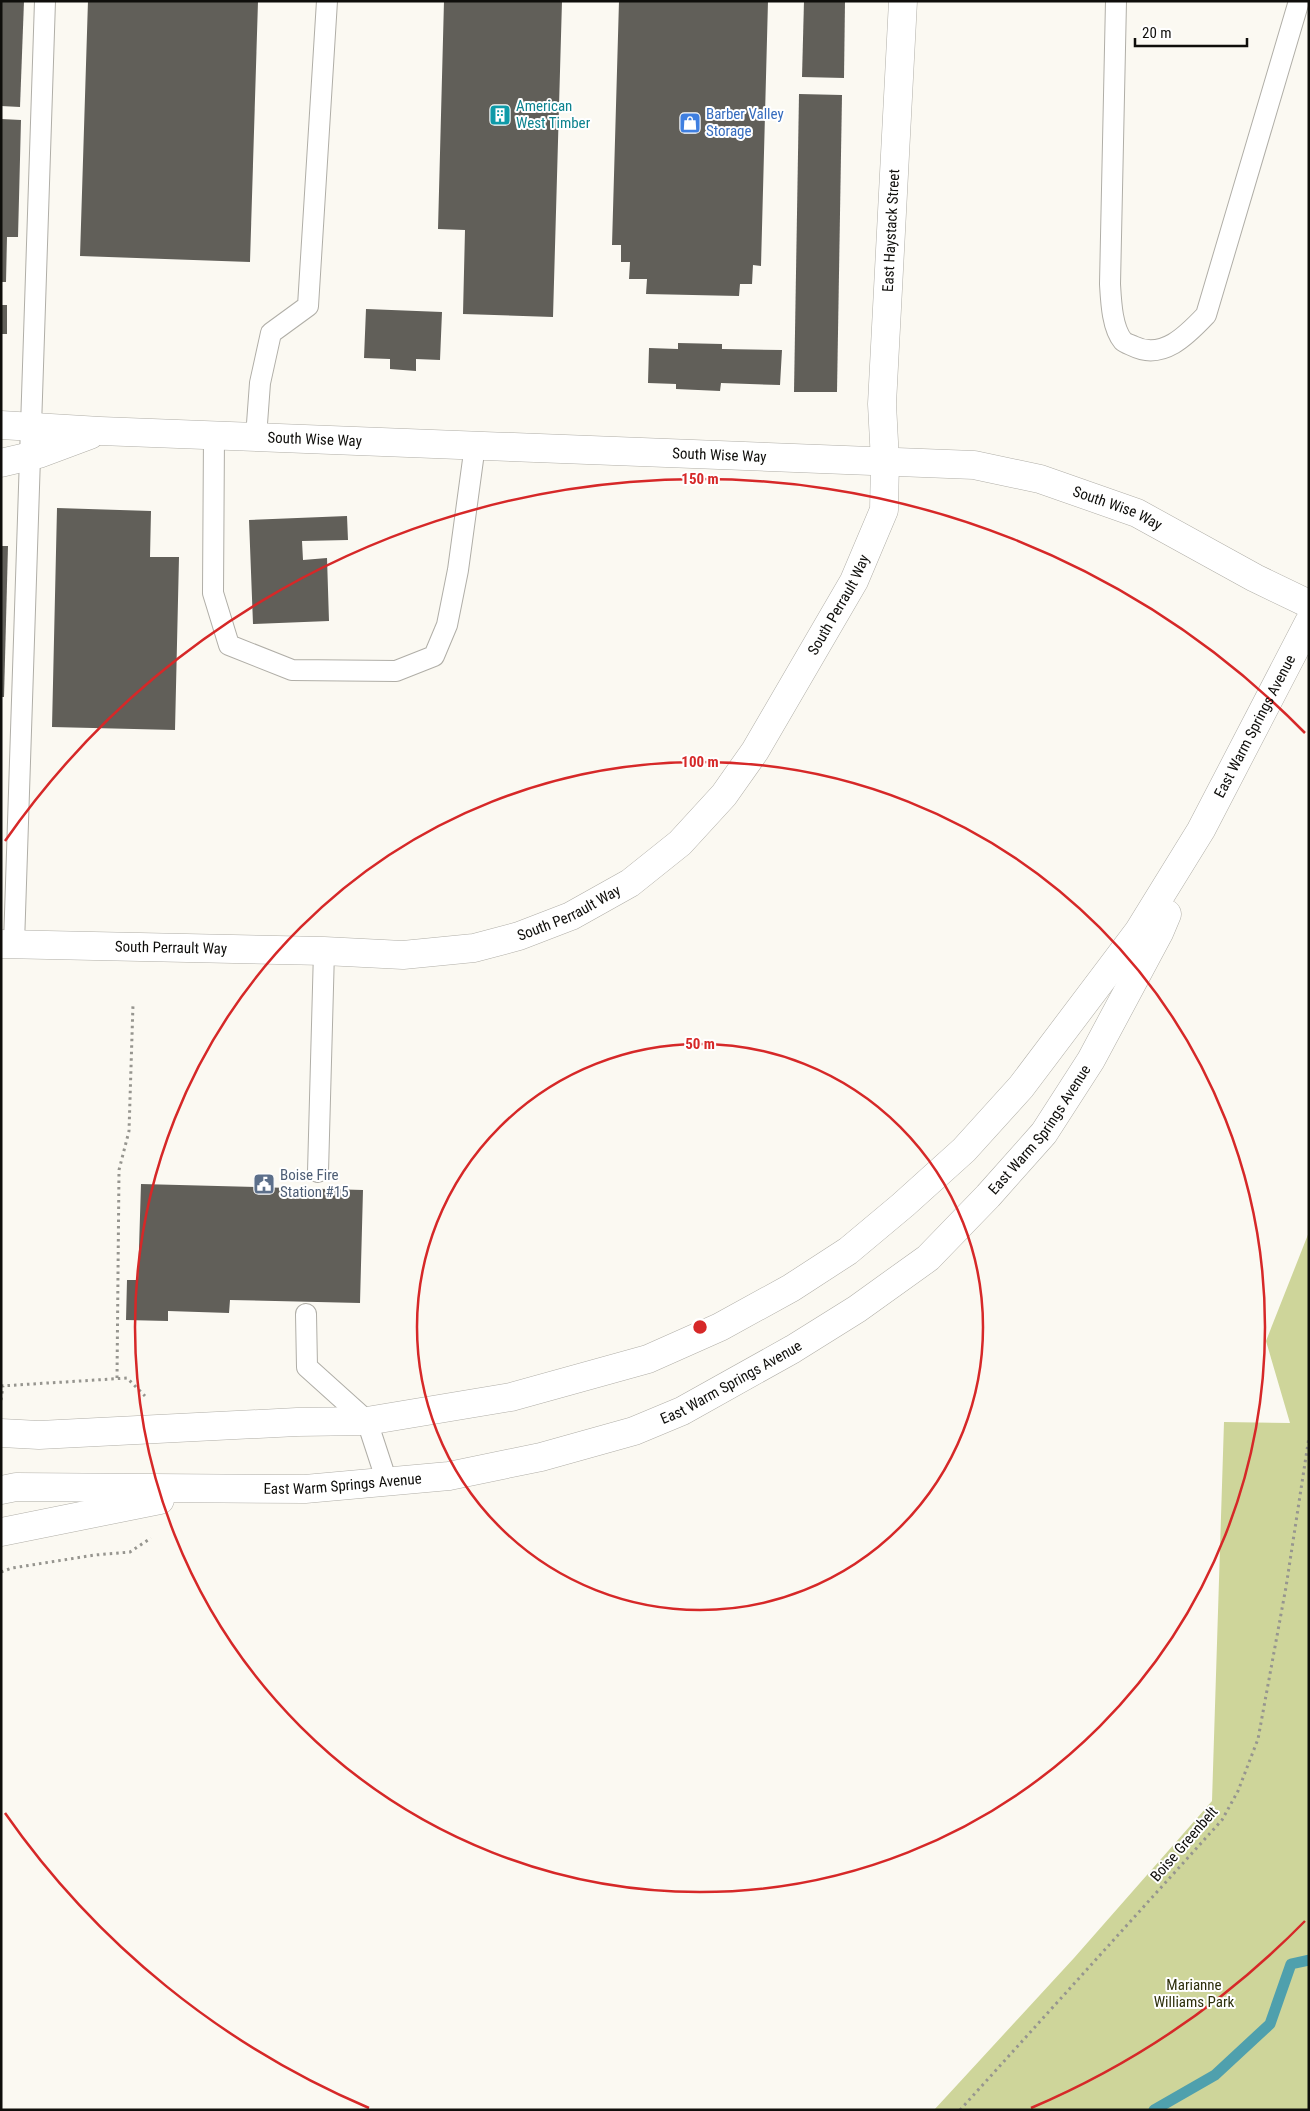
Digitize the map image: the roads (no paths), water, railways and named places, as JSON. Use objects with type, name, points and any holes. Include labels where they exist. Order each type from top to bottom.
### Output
[{"type":"street","name":"East Haystack Street","points":[[885,461],[882,404],[903,1]]},
{"type":"street","name":"South Wise Way","points":[[1,425],[100,431],[974,464],[1040,479],[1137,513],[1255,578],[1309,604]]},
{"type":"street","name":"South Wise Way","points":[[1,463],[39,454],[100,431]]},
{"type":"street","name":"South Perrault Way","points":[[8,944],[324,951],[403,955],[474,948],[519,936],[571,916],[630,883],[680,843],[724,795],[754,751],[854,581],[884,510],[885,461]]},
{"type":"street","name":"East Warm Springs Avenue","points":[[1,1433],[39,1435],[297,1422],[367,1421],[512,1397],[648,1359],[736,1318],[791,1288],[848,1251],[964,1150],[1021,1087],[1138,932],[1201,830],[1309,622]]},
{"type":"street","name":"East Warm Springs Avenue","points":[[1,1490],[16,1487],[305,1489],[450,1476],[541,1457],[634,1431],[682,1411],[785,1354],[849,1314],[928,1258],[988,1196],[1044,1133],[1086,1068],[1159,933],[1201,830]]},
{"type":"street","points":[[1,1532],[218,1489]]},
{"type":"lane","points":[[8,944],[30,456],[45,1]]},
{"type":"lane","points":[[256,437],[260,383],[271,333],[308,306],[327,1]]},
{"type":"lane","points":[[1116,1],[1110,284],[1112,316],[1123,341],[1139,349],[1162,350],[1186,336],[1206,315],[1299,1]]},
{"type":"lane","points":[[214,435],[213,593],[229,645],[292,670],[396,671],[434,656],[447,625],[458,570],[474,445]]},
{"type":"lane","points":[[318,1172],[324,951]]},
{"type":"lane","points":[[306,1314],[307,1366],[367,1421],[387,1482]]},
{"type":"waterway","points":[[1154,2110],[1215,2075],[1270,2024],[1291,1964],[1309,1960]]},
{"type":"place","name":"American West Timber","points":[[500,115]]},
{"type":"place","name":"Barber Valley Storage","points":[[690,123]]},
{"type":"place","name":"Boise Fire Station #15","points":[[264,1184]]},
{"type":"park label","name":"Marianne Williams Park","points":[[1194,1994]]}]
